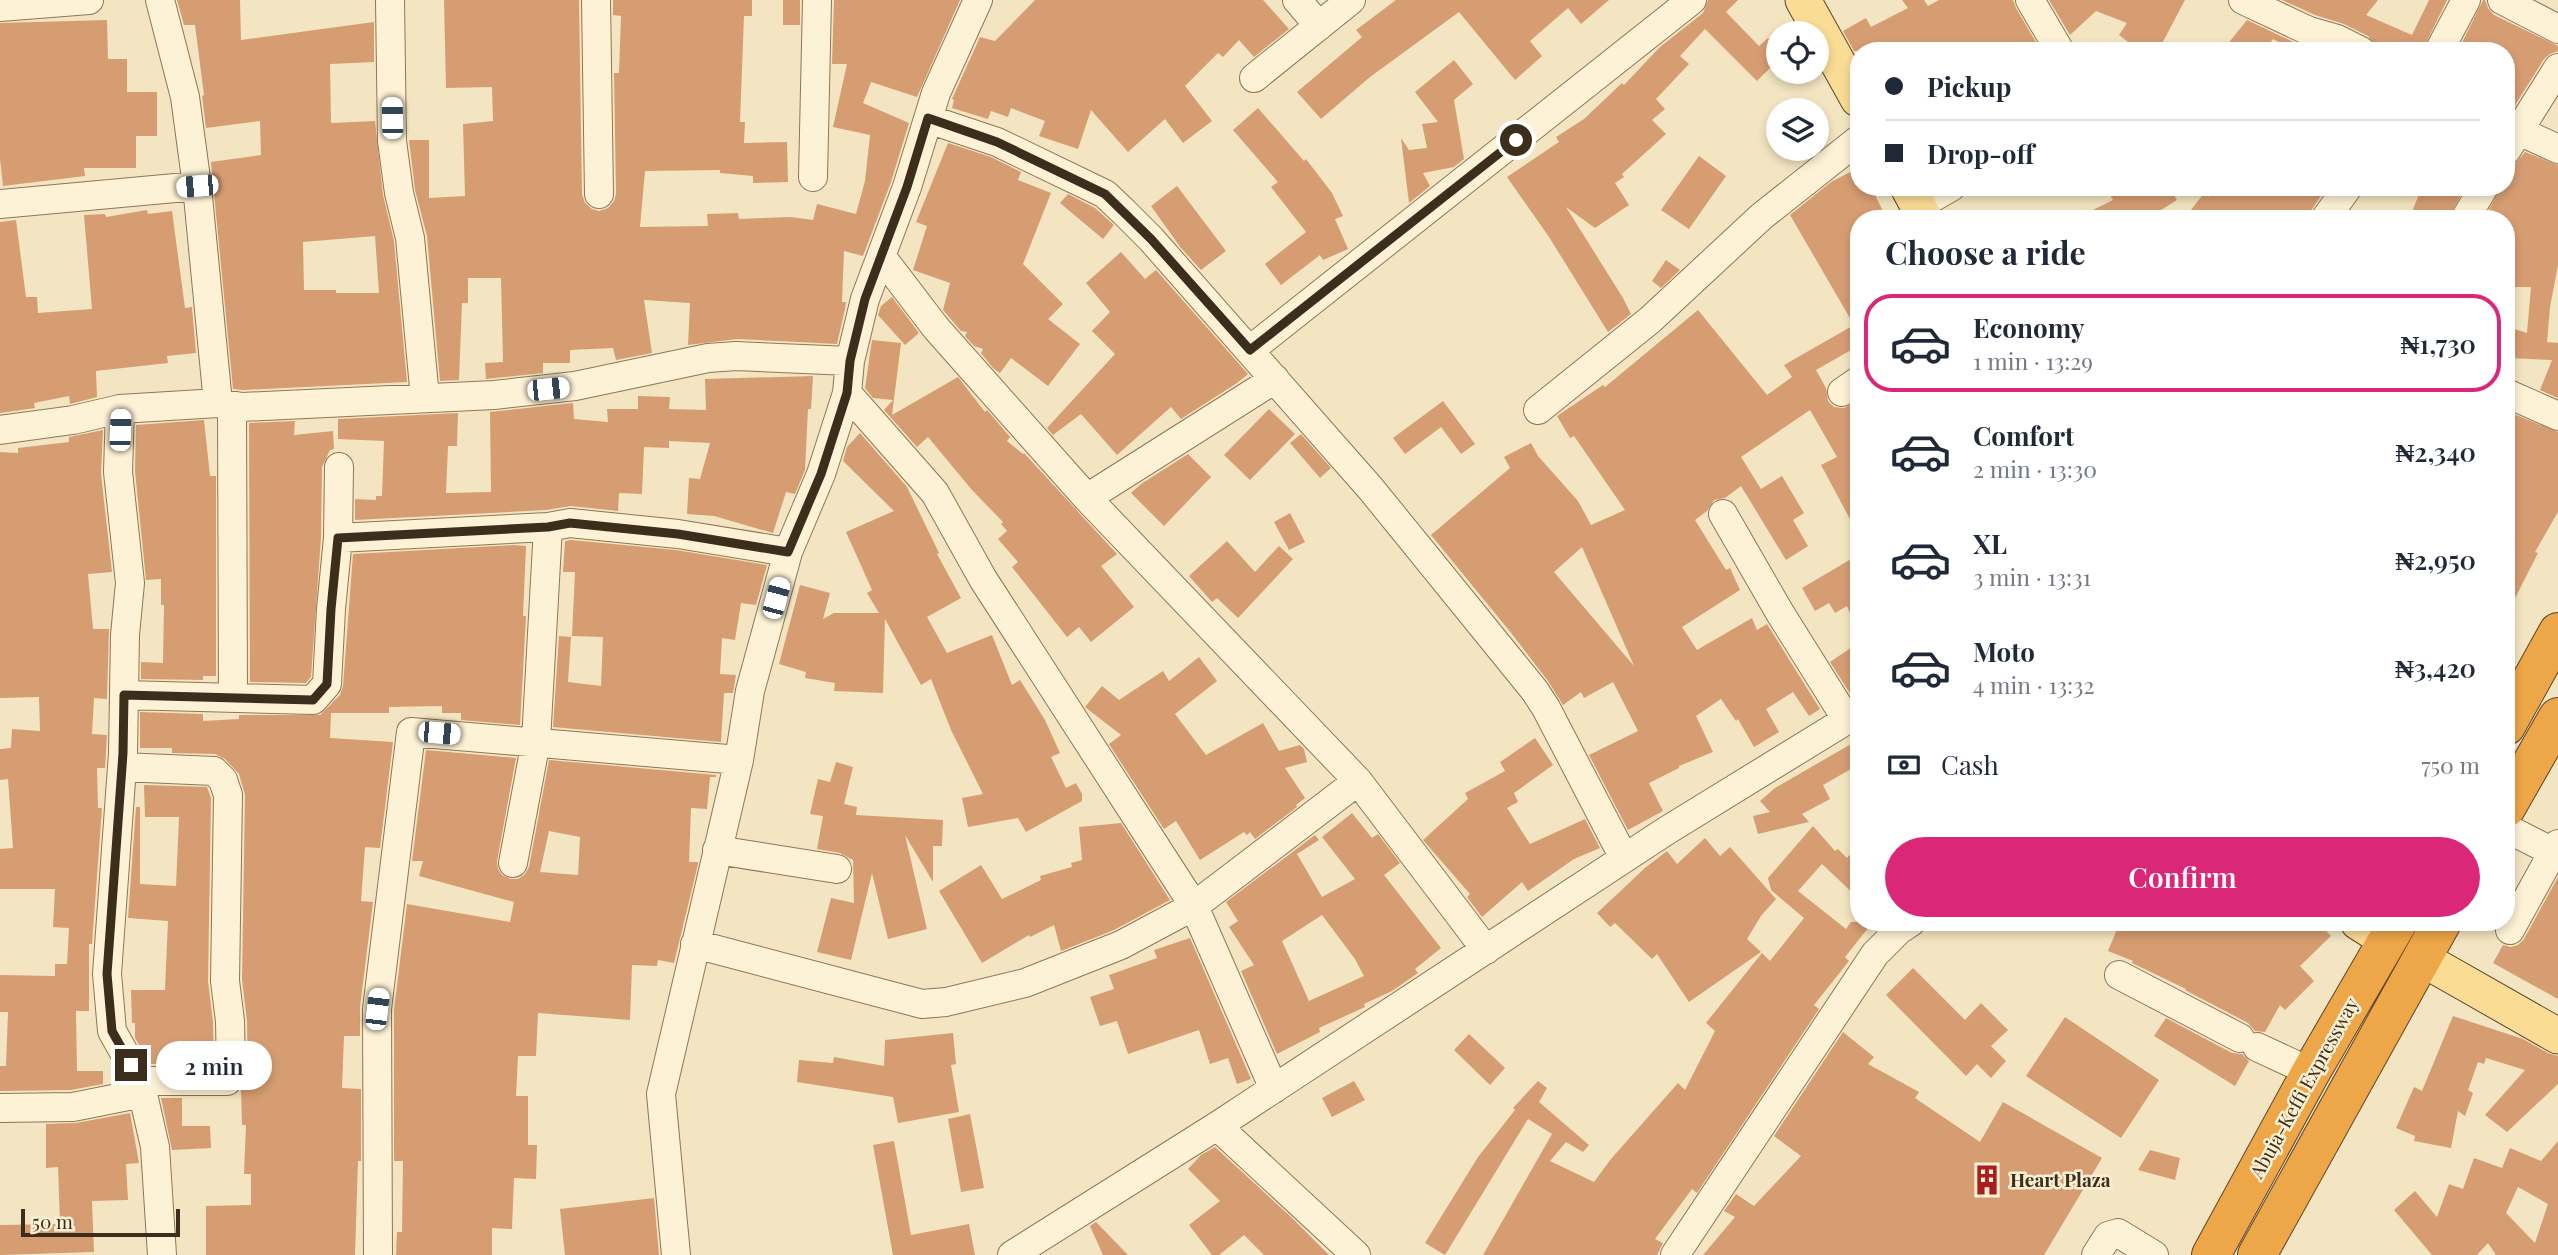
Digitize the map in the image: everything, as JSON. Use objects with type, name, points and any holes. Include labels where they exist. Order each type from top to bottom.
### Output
[{"type":"highway","points":[[2515,710],[2558,632]]},
{"type":"highway","points":[[2515,792],[2558,717]]},
{"type":"highway","name":"Abuja-Keffi Expressway","points":[[2211,1255],[2311,1072],[2380,931]]},
{"type":"highway","name":"Abuja-Keffi Expressway","points":[[2258,1255],[2437,931]]},
{"type":"main road","points":[[1803,0],[1850,85]]},
{"type":"main road","points":[[2421,958],[2558,1036]]},
{"type":"street","points":[[0,7],[89,0]]},
{"type":"street","points":[[159,0],[184,97],[225,405],[233,697]]},
{"type":"street","points":[[390,0],[392,141],[399,193],[410,238],[425,398]]},
{"type":"street","points":[[596,0],[599,194]]},
{"type":"street","points":[[813,177],[817,0]]},
{"type":"street","points":[[676,1255],[661,1094],[739,760],[750,691],[788,552],[821,474],[847,393],[850,361],[865,299],[907,187],[936,93],[978,0]]},
{"type":"street","points":[[1297,0],[1319,26]]},
{"type":"street","points":[[1254,78],[1351,0]]},
{"type":"street","points":[[1250,350],[1692,0]]},
{"type":"street","points":[[2029,0],[2055,42]]},
{"type":"street","points":[[2243,0],[2302,41],[2337,39],[2343,42]]},
{"type":"street","points":[[2444,42],[2466,0]]},
{"type":"street","points":[[2502,0],[2558,29]]},
{"type":"street","points":[[2515,129],[2558,68]]},
{"type":"street","points":[[928,118],[997,142],[1105,194],[1151,239],[1371,489],[1535,691],[1624,858]]},
{"type":"street","points":[[2515,137],[2558,149]]},
{"type":"street","points":[[1538,410],[1650,320],[1762,216],[1850,146]]},
{"type":"street","points":[[0,204],[197,186]]},
{"type":"street","points":[[1917,204],[1933,196]]},
{"type":"street","points":[[881,256],[936,328],[1087,498],[1358,781],[1486,950]]},
{"type":"street","points":[[0,430],[73,420],[120,409],[494,395],[575,386],[708,358],[736,356],[850,361]]},
{"type":"street","points":[[1087,498],[1275,379]]},
{"type":"street","points":[[847,393],[935,493],[983,579],[1194,905],[1274,1089]]},
{"type":"street","points":[[2515,397],[2558,416]]},
{"type":"street","points":[[120,409],[118,472],[130,583],[125,635],[122,767],[107,974],[112,1031],[141,1087],[155,1147],[162,1255]]},
{"type":"street","points":[[124,695],[313,700],[323,691],[327,684],[338,538],[339,467]]},
{"type":"street","points":[[1723,514],[1780,613],[1850,712]]},
{"type":"street","points":[[338,538],[548,527],[570,523],[678,534],[788,552]]},
{"type":"street","points":[[513,863],[536,741],[548,527]]},
{"type":"street","points":[[1012,1255],[1217,1126],[1624,858],[1850,718]]},
{"type":"street","points":[[378,1255],[377,1009],[411,732],[739,760]]},
{"type":"street","points":[[0,1108],[73,1107],[141,1087],[226,1081],[231,1073],[230,1021],[225,981],[228,795],[223,780],[214,772],[122,767]]},
{"type":"street","points":[[695,944],[922,1004],[1025,984],[1121,945],[1194,905],[1358,781]]},
{"type":"street","points":[[2515,832],[2555,848],[2515,921]]},
{"type":"street","points":[[717,850],[836,869]]},
{"type":"street","points":[[1675,1255],[1875,954],[1898,931]]},
{"type":"street","points":[[2119,975],[2311,1072]]},
{"type":"street","points":[[1217,1126],[1356,1255]]},
{"type":"street","points":[[2096,1255],[2108,1236],[2118,1233],[2154,1255]]},
{"type":"building","points":[[177,0],[240,0],[241,40],[374,22],[374,62],[330,64],[331,123],[375,121],[383,195],[394,241],[407,382],[233,389],[211,162],[261,155],[260,121],[206,128],[195,25],[184,25]],"holes":[[[375,236],[379,293],[304,290],[303,242]]]},
{"type":"building","points":[[444,0],[579,0],[582,194],[585,203],[599,211],[608,208],[616,194],[614,73],[619,73],[621,16],[613,15],[613,0],[752,0],[752,16],[744,16],[740,122],[745,122],[744,143],[787,142],[788,182],[753,183],[753,176],[720,173],[720,170],[645,171],[640,227],[708,226],[707,214],[738,213],[739,219],[791,217],[813,220],[817,204],[856,214],[865,181],[870,135],[833,127],[847,64],[832,64],[834,0],[960,0],[917,97],[871,82],[863,103],[909,123],[891,182],[863,256],[844,251],[842,302],[846,302],[837,344],[737,339],[688,345],[690,303],[644,300],[652,353],[616,360],[613,348],[570,350],[570,363],[543,363],[543,373],[486,379],[485,363],[503,362],[501,278],[468,278],[468,303],[462,303],[459,380],[440,381],[427,236],[415,190],[409,140],[429,140],[429,198],[465,196],[463,124],[493,121],[492,87],[446,88]]},
{"type":"building","points":[[783,0],[800,0],[800,25],[783,25]]},
{"type":"building","points":[[1035,0],[1263,0],[1289,29],[1254,57],[1239,40],[1223,57],[1218,53],[1185,86],[1212,121],[1183,143],[1165,119],[1128,152],[1091,110],[1078,149],[1039,136],[1045,121],[1011,108],[1008,117],[991,111],[988,119],[952,108],[952,99],[980,37],[995,41]]},
{"type":"building","points":[[1396,0],[1609,0],[1581,24],[1568,8],[1530,41],[1542,56],[1515,80],[1459,12],[1370,77],[1321,119],[1297,92],[1362,37],[1356,30]]},
{"type":"building","points":[[1708,0],[1738,0],[1726,12],[1759,46],[1766,40],[1766,72],[1757,81],[1705,29],[1680,56],[1689,64],[1656,99],[1665,109],[1652,120],[1666,134],[1615,183],[1629,205],[1595,228],[1566,207],[1631,314],[1608,332],[1549,237],[1507,177],[1559,142],[1556,137],[1584,119],[1622,83],[1624,85],[1660,47],[1703,13]]},
{"type":"building","points":[[1902,0],[1924,0],[1928,6],[1939,0],[2013,0],[2036,42],[1850,44],[1843,31],[1866,18],[1871,27],[1908,8]]},
{"type":"building","points":[[2049,0],[2185,0],[2163,42],[2128,42],[2119,35],[2127,23],[2096,11],[2070,35]]},
{"type":"building","points":[[2282,0],[2378,0],[2366,15],[2412,35],[2429,0],[2447,0],[2426,42],[2373,42],[2368,36],[2344,24]]},
{"type":"building","points":[[2485,0],[2494,15],[2558,46],[2558,51],[2544,59],[2515,105],[2515,42],[2462,42]]},
{"type":"building","points":[[107,20],[108,59],[127,59],[127,92],[157,92],[157,136],[136,136],[136,168],[84,168],[85,176],[3,186],[0,159],[0,23]]},
{"type":"building","points":[[2247,20],[2294,42],[2278,42],[2273,39],[2270,42],[2229,42]]},
{"type":"building","points":[[1454,60],[1473,84],[1454,100],[1464,159],[1454,167],[1423,173],[1430,186],[1409,203],[1401,138],[1409,150],[1427,148],[1422,124],[1438,122],[1415,92]]},
{"type":"building","points":[[1258,108],[1304,161],[1306,159],[1332,193],[1343,216],[1335,219],[1348,249],[1323,260],[1320,255],[1281,285],[1265,264],[1306,232],[1271,187],[1278,182],[1233,130]]},
{"type":"building","points":[[948,143],[991,157],[1021,172],[1018,180],[1051,193],[1023,264],[1063,304],[1048,319],[1080,344],[1048,386],[1011,358],[1000,373],[993,368],[981,353],[983,349],[974,346],[965,336],[967,332],[961,331],[943,310],[950,283],[913,270],[927,226],[916,222]]},
{"type":"building","points":[[2525,152],[2558,165],[2558,265],[2547,342],[2558,343],[2558,398],[2540,390],[2552,360],[2515,358],[2515,329],[2527,333],[2531,287],[2515,287],[2515,210],[2489,210],[2496,196],[2515,196],[2515,164]]},
{"type":"building","points":[[1699,156],[1726,176],[1689,229],[1661,210]]},
{"type":"building","points":[[1850,172],[1850,196],[1876,196],[1882,210],[1850,210],[1850,318],[1790,215],[1831,182]]},
{"type":"building","points":[[1177,186],[1226,251],[1201,270],[1181,248],[1151,206]]},
{"type":"building","points":[[1068,194],[1095,208],[1114,225],[1103,239],[1060,203]]},
{"type":"building","points":[[2111,196],[2175,196],[2177,200],[2161,210],[2093,210],[2113,200]]},
{"type":"building","points":[[2202,196],[2321,196],[2312,210],[2191,210]]},
{"type":"building","points":[[2418,196],[2460,196],[2453,210],[2413,210]]},
{"type":"building","points":[[147,210],[148,214],[172,211],[185,308],[192,307],[196,353],[167,356],[168,363],[96,371],[97,397],[70,404],[69,396],[34,403],[35,408],[0,413],[0,222],[16,220],[26,297],[37,297],[38,313],[92,309],[84,215],[105,214],[106,217]]},
{"type":"building","points":[[1121,252],[1145,279],[1156,270],[1248,374],[1181,419],[1171,407],[1117,455],[1081,414],[1053,435],[1047,428],[1115,354],[1092,331],[1110,312],[1086,283]]},
{"type":"building","points":[[1666,260],[1680,270],[1661,288],[1652,281]]},
{"type":"building","points":[[892,297],[919,333],[905,345],[878,315],[881,306]]},
{"type":"building","points":[[1698,310],[1767,395],[1792,377],[1784,365],[1850,327],[1850,351],[1816,370],[1826,388],[1828,401],[1834,407],[1844,408],[1850,405],[1850,519],[1821,465],[1837,457],[1810,410],[1741,457],[1761,489],[1782,476],[1804,513],[1793,520],[1808,546],[1786,560],[1741,486],[1725,498],[1714,500],[1707,511],[1695,520],[1726,570],[1730,568],[1740,590],[1682,627],[1697,650],[1752,618],[1757,630],[1767,624],[1820,709],[1809,716],[1793,692],[1766,709],[1779,732],[1754,747],[1738,719],[1736,721],[1721,699],[1696,716],[1713,752],[1679,766],[1649,783],[1663,811],[1628,830],[1589,755],[1638,731],[1613,682],[1584,698],[1581,692],[1563,705],[1512,634],[1431,535],[1510,468],[1504,457],[1531,443],[1538,456],[1578,501],[1591,525],[1625,510],[1574,436],[1570,438],[1557,416],[1603,385],[1605,387]],"holes":[[[1582,547],[1634,666],[1554,572]]]},
{"type":"building","points":[[872,340],[901,343],[892,415],[958,377],[985,412],[987,410],[1010,437],[1007,441],[1024,453],[1117,554],[1101,566],[1134,607],[1091,642],[1079,627],[1067,637],[1012,567],[1018,562],[998,539],[1007,531],[1001,524],[1003,522],[928,437],[917,447],[884,410],[893,400],[873,398],[865,388]]},
{"type":"building","points":[[813,376],[811,409],[808,409],[805,470],[795,494],[786,492],[773,533],[714,516],[687,514],[689,478],[700,479],[710,443],[669,441],[669,448],[644,447],[642,494],[619,493],[618,511],[571,506],[546,510],[355,520],[355,499],[376,500],[376,496],[382,496],[384,441],[338,439],[338,419],[458,413],[457,446],[448,446],[446,493],[491,492],[490,412],[573,403],[574,419],[608,422],[607,409],[638,409],[638,396],[670,397],[669,409],[706,410],[705,379]]},
{"type":"building","points":[[1443,401],[1475,444],[1461,454],[1441,427],[1405,454],[1393,438]]},
{"type":"building","points":[[1269,409],[1295,434],[1250,480],[1224,455]]},
{"type":"building","points":[[2515,415],[2558,432],[2558,512],[2535,552],[2538,553],[2515,598]]},
{"type":"building","points":[[204,420],[210,476],[216,476],[216,676],[203,676],[203,680],[141,679],[141,662],[163,663],[164,605],[161,605],[161,579],[146,580],[135,471],[136,425]]},
{"type":"building","points":[[295,421],[294,435],[333,431],[334,449],[330,450],[322,467],[321,537],[311,677],[306,683],[250,682],[249,423]]},
{"type":"building","points":[[103,430],[101,474],[112,572],[88,574],[93,629],[109,629],[107,699],[94,698],[92,734],[107,735],[105,768],[97,768],[98,808],[102,808],[92,944],[89,944],[89,1011],[76,1011],[77,1071],[103,1071],[103,1084],[71,1090],[0,1091],[0,1066],[6,1066],[8,1012],[0,1012],[0,975],[55,976],[55,964],[67,964],[69,928],[53,927],[55,889],[0,889],[0,849],[13,848],[8,779],[0,780],[0,749],[11,748],[12,729],[40,731],[39,697],[0,698],[0,452],[18,453],[18,448],[69,442],[69,437]]},
{"type":"building","points":[[860,433],[907,487],[939,553],[937,554],[961,598],[927,617],[947,653],[992,635],[1012,685],[1020,680],[1045,720],[1060,753],[1051,757],[1066,788],[1076,783],[1082,794],[1082,801],[1026,832],[1018,818],[968,827],[962,798],[983,794],[951,730],[931,679],[921,685],[885,619],[883,693],[834,691],[835,683],[805,678],[806,672],[779,664],[800,585],[830,593],[823,619],[834,613],[879,613],[867,593],[872,590],[846,532],[894,511],[843,461],[847,447]]},
{"type":"building","points":[[1301,434],[1331,468],[1320,478],[1290,443]]},
{"type":"building","points":[[1188,454],[1211,477],[1164,526],[1131,493]]},
{"type":"building","points":[[1290,513],[1305,542],[1289,550],[1274,522]]},
{"type":"building","points":[[565,541],[676,550],[767,565],[756,605],[741,603],[735,640],[722,638],[720,674],[736,675],[733,693],[724,693],[721,742],[553,727],[559,636],[571,637],[568,682],[601,686],[603,637],[572,636],[575,572],[563,572]]},
{"type":"building","points":[[1227,541],[1255,572],[1279,546],[1293,559],[1238,618],[1217,598],[1212,602],[1189,576]]},
{"type":"building","points":[[526,546],[523,616],[526,616],[520,725],[461,720],[461,713],[442,713],[442,706],[389,707],[389,713],[331,713],[330,738],[393,742],[380,848],[365,847],[361,901],[373,902],[360,1007],[360,1036],[344,1036],[342,1088],[361,1089],[361,1161],[358,1161],[355,1255],[206,1255],[206,1206],[251,1205],[251,1174],[244,1174],[246,1125],[242,1125],[241,1090],[248,1074],[247,1021],[242,980],[245,795],[239,774],[225,759],[215,754],[172,753],[172,748],[140,748],[140,712],[203,714],[203,721],[239,719],[239,715],[320,715],[340,695],[343,686],[353,554]]},
{"type":"building","points":[[1850,560],[1850,613],[1847,606],[1835,613],[1829,603],[1815,611],[1802,588]]},
{"type":"building","points":[[1850,648],[1850,693],[1830,662]]},
{"type":"building","points":[[1199,657],[1217,681],[1175,714],[1206,755],[1263,723],[1279,751],[1300,745],[1304,749],[1307,762],[1285,768],[1305,798],[1297,807],[1255,839],[1250,832],[1247,835],[1244,832],[1200,860],[1176,821],[1164,829],[1109,744],[1121,735],[1085,707],[1102,686],[1119,700],[1163,671],[1169,681]]},
{"type":"building","points":[[1535,738],[1553,765],[1514,793],[1518,802],[1507,808],[1530,844],[1585,819],[1600,848],[1574,859],[1528,891],[1522,882],[1482,917],[1467,897],[1470,894],[1423,840],[1468,799],[1465,793],[1505,771],[1500,762]]},
{"type":"building","points":[[1850,745],[1850,770],[1823,785],[1830,799],[1802,814],[1809,822],[1758,834],[1753,816],[1770,812],[1760,801],[1775,788]]},
{"type":"building","points":[[426,750],[516,758],[497,861],[502,875],[511,879],[518,879],[529,867],[549,760],[716,775],[710,777],[707,809],[691,808],[689,862],[698,864],[674,963],[658,960],[657,966],[632,965],[630,1020],[538,1013],[536,1056],[518,1056],[516,1096],[528,1096],[528,1145],[537,1145],[536,1179],[514,1178],[512,1229],[492,1228],[492,1255],[396,1255],[397,1232],[402,1232],[403,1161],[394,1161],[394,1010],[407,904],[510,922],[514,902],[419,876],[423,861],[412,861]],"holes":[[[549,831],[580,837],[578,875],[540,872]]]},
{"type":"building","points":[[836,762],[853,767],[844,804],[857,807],[856,815],[943,820],[942,846],[933,846],[933,882],[905,835],[927,929],[888,939],[872,873],[851,960],[817,952],[831,898],[854,903],[853,860],[840,853],[817,849],[823,816],[810,814],[818,779],[830,782]]},
{"type":"building","points":[[144,785],[207,787],[211,798],[208,981],[214,1064],[150,1064],[135,1038],[131,990],[165,990],[168,921],[128,918],[136,807],[140,807],[140,884],[176,886],[179,817],[145,817]]},
{"type":"building","points":[[1352,813],[1372,838],[1378,834],[1400,863],[1384,875],[1441,948],[1415,969],[1418,973],[1392,991],[1319,1028],[1320,1032],[1277,1054],[1241,971],[1254,965],[1229,927],[1238,921],[1226,902],[1315,835],[1319,840],[1297,854],[1322,897],[1355,879],[1322,837]],"holes":[[[1322,915],[1355,959],[1364,976],[1309,1001],[1282,941]]]},
{"type":"building","points":[[1121,823],[1170,900],[1114,930],[1061,951],[1054,925],[1030,937],[1029,935],[982,963],[939,891],[981,865],[1002,899],[1041,880],[1040,876],[1072,867],[1071,863],[1082,860],[1079,827]]},
{"type":"building","points":[[1813,826],[1835,851],[1838,849],[1847,858],[1850,855],[1850,890],[1822,864],[1798,891],[1846,929],[1850,923],[1850,931],[1866,931],[1845,957],[1849,961],[1814,1005],[1819,1009],[1697,1193],[1692,1189],[1655,1239],[1663,1243],[1657,1255],[1483,1255],[1552,1134],[1528,1119],[1445,1255],[1425,1243],[1478,1157],[1515,1110],[1513,1108],[1538,1081],[1547,1088],[1539,1102],[1589,1145],[1583,1152],[1566,1142],[1550,1161],[1594,1182],[1678,1083],[1685,1090],[1715,1031],[1706,1023],[1762,953],[1770,961],[1804,918],[1771,890],[1768,878]]},
{"type":"building","points":[[1705,838],[1720,856],[1730,847],[1776,899],[1761,916],[1747,939],[1761,952],[1689,1002],[1657,954],[1652,959],[1615,923],[1610,927],[1597,913],[1667,851],[1677,864]]},
{"type":"building","points":[[2558,877],[2558,999],[2493,963],[2503,945],[2518,945],[2524,939]]},
{"type":"building","points":[[2116,931],[2326,931],[2331,936],[2300,966],[2314,981],[2285,1010],[2280,1005],[2265,1032],[2255,1031],[2248,1023],[2186,989],[2108,951]]},
{"type":"building","points":[[1190,938],[1251,1079],[1237,1084],[1228,1058],[1210,1064],[1199,1030],[1128,1054],[1117,1021],[1100,1026],[1090,997],[1114,989],[1109,975],[1157,958],[1154,950]]},
{"type":"building","points":[[1913,968],[1965,1020],[1981,1003],[2008,1030],[1991,1046],[2006,1061],[1991,1078],[1977,1064],[1966,1076],[1886,995]]},
{"type":"building","points":[[2453,1016],[2523,1039],[2558,1056],[2558,1084],[2507,1132],[2485,1115],[2525,1070],[2486,1058],[2484,1064],[2478,1062],[2468,1090],[2473,1093],[2465,1116],[2458,1111],[2451,1148],[2414,1141],[2415,1136],[2396,1128],[2414,1087],[2422,1091]]},
{"type":"building","points":[[2065,1017],[2159,1080],[2121,1138],[2026,1076]]},
{"type":"building","points":[[2166,1018],[2232,1053],[2242,1054],[2249,1061],[2235,1086],[2154,1036]]},
{"type":"building","points":[[1843,1032],[1874,1057],[1868,1064],[1919,1092],[1915,1098],[1980,1142],[2003,1102],[2102,1158],[2044,1255],[1703,1255],[1735,1217],[1724,1211],[1736,1194],[1754,1206],[1801,1156],[1774,1136]]},
{"type":"building","points":[[953,1033],[956,1064],[951,1065],[959,1112],[898,1123],[893,1097],[797,1082],[799,1060],[833,1063],[834,1057],[884,1066],[885,1040]]},
{"type":"building","points":[[1469,1034],[1505,1068],[1490,1085],[1454,1050]]},
{"type":"building","points":[[1354,1081],[1365,1100],[1332,1117],[1322,1098]]},
{"type":"building","points":[[161,1098],[182,1098],[182,1126],[210,1126],[211,1148],[172,1150]]},
{"type":"building","points":[[130,1113],[139,1163],[126,1164],[128,1200],[92,1201],[94,1252],[0,1255],[0,1225],[60,1224],[58,1167],[46,1168],[46,1124],[76,1123]]},
{"type":"building","points":[[970,1114],[984,1188],[961,1192],[948,1119]]},
{"type":"building","points":[[894,1141],[911,1235],[969,1224],[975,1255],[893,1255],[873,1145]]},
{"type":"building","points":[[2558,1141],[2558,1255],[2496,1255],[2488,1243],[2477,1255],[2432,1255],[2394,1210],[2415,1191],[2437,1217],[2449,1184],[2463,1189],[2474,1158],[2502,1168],[2510,1148],[2541,1161]],"holes":[[[2518,1187],[2548,1204],[2535,1243],[2506,1213]]]},
{"type":"building","points":[[1215,1147],[1329,1255],[1264,1255],[1244,1235],[1219,1255],[1212,1255],[1189,1225],[1220,1201],[1188,1169],[1201,1155]]},
{"type":"building","points":[[2150,1150],[2180,1158],[2175,1180],[2138,1170]]},
{"type":"building","points":[[654,1198],[659,1255],[565,1255],[560,1209]]},
{"type":"building","points":[[1096,1222],[1128,1255],[1103,1255],[1090,1226]]},
{"type":"place","name":"Heart Plaza","points":[[1987,1180]]},
{"type":"route","points":[[131,1065],[112,1031],[107,974],[123,753],[124,695],[313,700],[327,684],[338,538],[548,527],[570,523],[678,534],[788,552],[821,474],[847,393],[850,361],[865,299],[907,187],[928,118],[997,142],[1105,194],[1151,239],[1250,350],[1516,140]]}]
